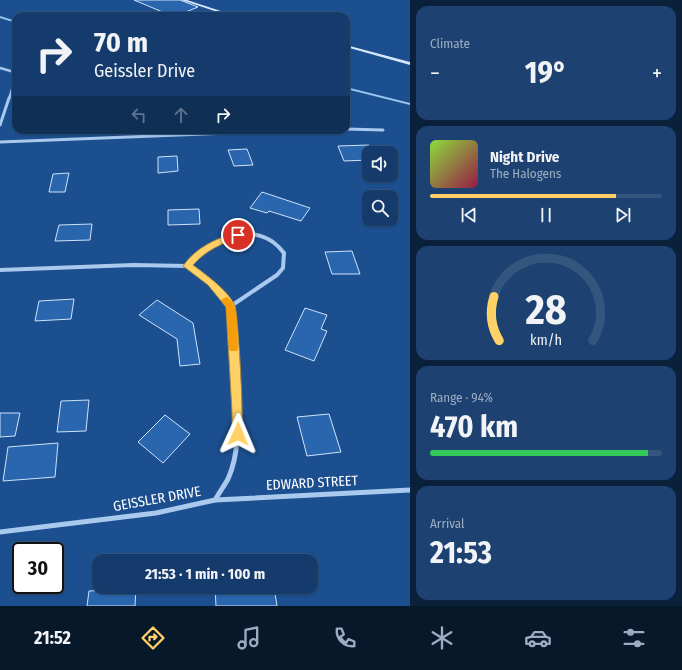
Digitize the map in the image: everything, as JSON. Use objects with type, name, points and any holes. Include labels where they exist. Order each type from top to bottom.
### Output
[{"type":"main road","points":[[183,0],[221,12]]},
{"type":"main road","points":[[350,47],[410,64]]},
{"type":"street","points":[[0,68],[12,71]]},
{"type":"street","points":[[0,125],[12,89]]},
{"type":"street","points":[[350,128],[383,130]]},
{"type":"street","points":[[0,142],[205,134]]},
{"type":"street","points":[[0,270],[132,265],[188,266],[212,283],[231,306],[277,275],[283,268],[284,253],[278,244],[272,240],[260,236],[238,235],[210,246],[195,257],[188,266]]},
{"type":"street","name":"GEISSLER DRIVE","points":[[0,532],[156,513],[215,500],[230,471],[235,457],[238,434],[238,412],[231,306]]},
{"type":"street","name":"EDWARD STREET","points":[[215,500],[410,490]]},
{"type":"building","points":[[134,0],[180,0],[198,7],[186,12],[162,12]]},
{"type":"building","points":[[369,145],[362,146],[362,160],[344,161],[338,146]]},
{"type":"building","points":[[247,149],[253,165],[234,166],[228,150]]},
{"type":"building","points":[[177,156],[178,171],[158,173],[158,157]]},
{"type":"building","points":[[69,173],[65,192],[49,192],[53,174]]},
{"type":"building","points":[[262,192],[310,208],[301,221],[269,211],[267,213],[250,208]]},
{"type":"building","points":[[199,209],[200,224],[168,225],[168,210]]},
{"type":"building","points":[[92,224],[90,240],[55,241],[59,225]]},
{"type":"building","points":[[352,251],[360,274],[332,274],[325,252]]},
{"type":"building","points":[[74,299],[71,319],[35,321],[39,301]]},
{"type":"building","points":[[157,300],[193,323],[200,364],[180,366],[177,339],[139,315]]},
{"type":"building","points":[[305,308],[327,315],[321,329],[327,331],[314,361],[285,350]]},
{"type":"building","points":[[89,400],[86,431],[57,432],[61,401]]},
{"type":"building","points":[[0,413],[20,413],[15,436],[0,437]]},
{"type":"building","points":[[329,414],[341,452],[307,456],[297,417]]},
{"type":"building","points":[[165,415],[190,434],[163,463],[138,442]]},
{"type":"building","points":[[58,443],[55,477],[3,481],[8,447]]},
{"type":"building","points":[[89,591],[92,591],[92,594],[136,594],[135,606],[87,606]]},
{"type":"building","points":[[215,594],[275,594],[277,606],[216,606]]},
{"type":"waterway","points":[[0,17],[12,21]]},
{"type":"waterway","points":[[350,89],[410,104]]},
{"type":"slow traffic","points":[[226,300],[231,306],[233,348]]},
{"type":"route","points":[[238,235],[215,243],[205,249],[195,257],[188,266],[212,283],[231,306],[238,412],[238,434]]}]
